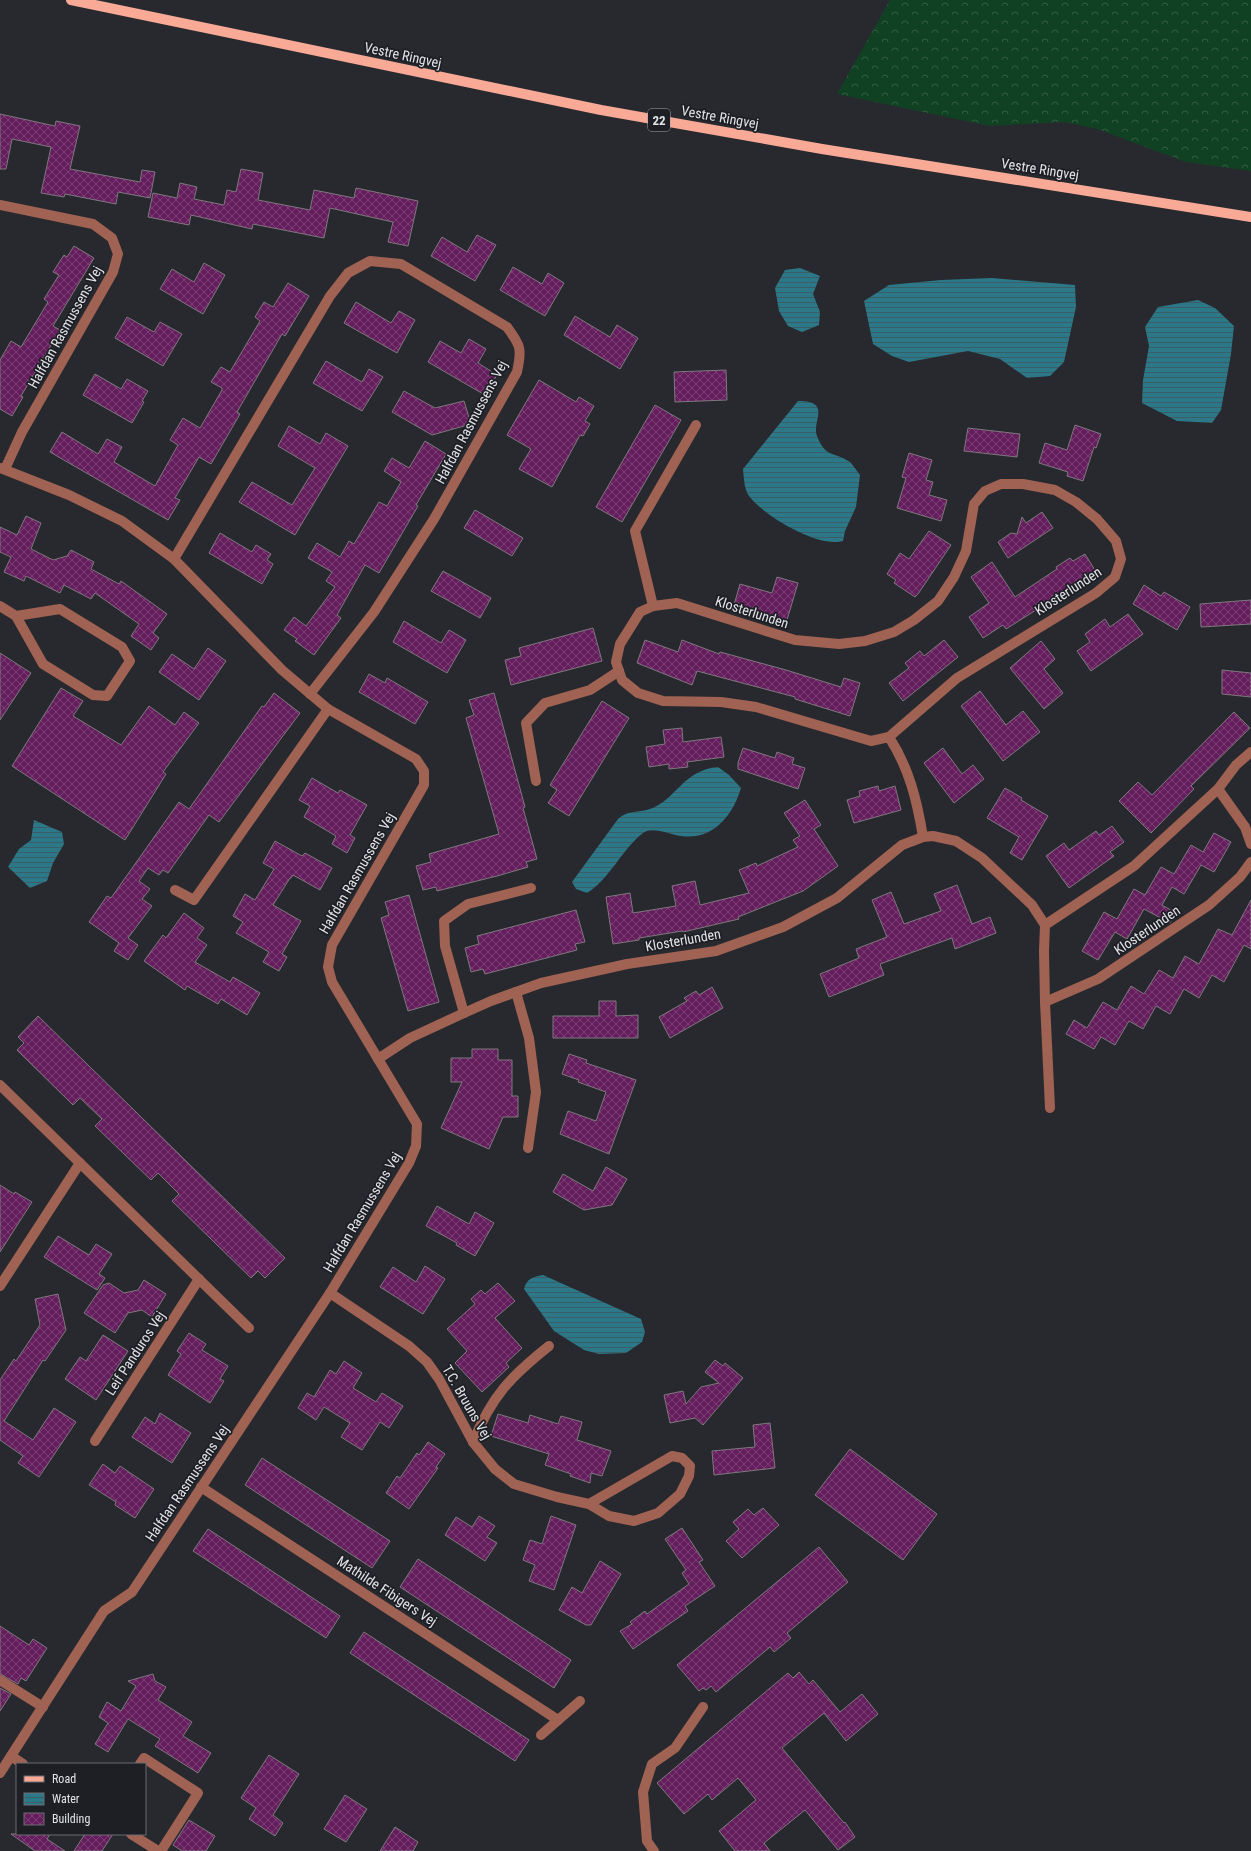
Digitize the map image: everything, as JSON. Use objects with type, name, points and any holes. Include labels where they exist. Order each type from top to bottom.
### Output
[{"type":"main road","name":"Vestre Ringvej","points":[[71,0],[608,111],[830,150],[1251,217]]},
{"type":"street","name":"Halfdan Rasmussens Vej","points":[[0,205],[93,224],[112,238],[118,254],[113,272],[2,469],[69,495],[122,521],[174,559],[282,670],[328,709],[416,760],[424,771],[424,785],[332,945],[328,967],[332,982],[416,1124],[416,1146],[409,1163],[330,1294],[132,1592],[104,1611],[43,1707]]},
{"type":"street","name":"Halfdan Rasmussens Vej","points":[[174,559],[330,296],[348,272],[370,262],[401,264],[507,327],[519,343],[520,356],[517,372],[434,519],[374,612],[310,694]]},
{"type":"street","points":[[653,606],[635,531],[696,425]]},
{"type":"street","name":"Klosterlunden","points":[[619,671],[616,662],[620,644],[640,612],[653,606],[677,603],[795,640],[839,644],[865,641],[894,632],[938,601],[954,577],[966,551],[974,504],[985,491],[1001,484],[1023,484],[1054,490],[1076,502],[1097,519],[1116,541],[1121,559],[1115,577],[1096,593],[957,678],[889,737]]},
{"type":"street","points":[[0,606],[16,616],[43,664],[93,695],[107,696],[130,661],[122,647],[60,609],[16,616]]},
{"type":"street","points":[[536,782],[526,723],[545,703],[590,690],[619,671],[622,680],[638,692],[663,700],[721,702],[756,707],[871,741],[889,737],[902,756],[914,789],[923,837]]},
{"type":"street","points":[[175,890],[194,900],[328,709]]},
{"type":"street","points":[[1050,1108],[1045,1002],[1045,925],[1134,866],[1218,789],[1236,765],[1251,752]]},
{"type":"street","points":[[1218,789],[1245,827],[1251,844]]},
{"type":"street","name":"Klosterlunden","points":[[378,1059],[410,1038],[464,1013],[541,983],[626,964],[716,951],[784,927],[837,898],[902,845],[923,837],[933,836],[956,842],[982,858],[1032,905],[1045,925]]},
{"type":"street","name":"Klosterlunden","points":[[1045,1002],[1098,979],[1209,905],[1240,877],[1251,862]]},
{"type":"street","points":[[464,1013],[445,946],[444,921],[468,904],[531,888]]},
{"type":"street","points":[[516,992],[529,1038],[536,1086],[528,1148]]},
{"type":"street","points":[[0,1085],[249,1328]]},
{"type":"street","points":[[0,1286],[80,1163]]},
{"type":"street","name":"Leif Panduros Vej","points":[[95,1441],[199,1279]]},
{"type":"street","name":"T.C. Bruuns Vej","points":[[330,1294],[409,1346],[428,1362],[439,1379],[473,1442],[495,1469],[514,1484],[557,1497],[589,1504],[609,1516],[634,1521],[658,1513],[680,1494],[689,1476],[690,1466],[682,1458],[672,1456],[589,1504]]},
{"type":"street","points":[[473,1442],[483,1417],[499,1392],[522,1368],[549,1346]]},
{"type":"street","name":"Mathilde Fibigers Vej","points":[[201,1487],[558,1720]]},
{"type":"street","points":[[0,1680],[43,1707],[0,1773]]},
{"type":"street","points":[[540,1735],[580,1701]]},
{"type":"street","points":[[654,1851],[647,1841],[643,1792],[652,1764],[675,1748],[703,1707]]},
{"type":"street","points":[[11,1756],[22,1763]]},
{"type":"street","points":[[141,1763],[144,1758],[198,1793],[161,1851]]},
{"type":"street","points":[[133,1835],[158,1851]]},
{"type":"green space","points":[[890,0],[1251,0],[1251,171],[1186,162],[1097,129],[1064,122],[990,126],[837,94]]},
{"type":"water","points":[[800,268],[820,276],[813,294],[820,312],[819,325],[802,332],[788,326],[779,311],[775,288],[785,270]]},
{"type":"water","points":[[992,278],[1075,285],[1076,307],[1064,362],[1050,376],[1027,378],[1000,359],[968,351],[909,362],[892,356],[873,344],[864,301],[889,285],[941,280]]},
{"type":"water","points":[[1198,300],[1215,308],[1234,326],[1231,354],[1221,410],[1212,423],[1177,421],[1142,403],[1143,380],[1149,346],[1145,327],[1158,307]]},
{"type":"water","points":[[798,401],[815,404],[818,408],[816,430],[820,443],[831,454],[850,462],[860,475],[856,507],[845,531],[843,541],[832,542],[820,540],[792,529],[756,504],[746,490],[743,469]]},
{"type":"water","points":[[718,767],[729,775],[741,788],[733,808],[720,824],[703,834],[692,836],[681,836],[652,830],[647,831],[635,840],[595,887],[587,893],[576,889],[572,882],[621,816],[650,809],[667,799],[696,773],[706,769]]},
{"type":"water","points":[[34,820],[62,832],[64,844],[53,863],[47,881],[30,888],[8,867],[19,849],[31,840]]},
{"type":"water","points":[[543,1275],[641,1319],[645,1332],[642,1342],[626,1353],[599,1354],[584,1350],[554,1331],[524,1289],[529,1280],[536,1276]]},
{"type":"building","points":[[0,114],[55,126],[56,121],[80,126],[70,169],[140,182],[142,170],[155,172],[150,198],[118,192],[116,204],[65,194],[64,197],[41,193],[51,147],[12,139],[6,169],[0,169]]},
{"type":"building","points":[[241,169],[263,173],[258,200],[310,210],[314,190],[354,198],[356,188],[418,201],[408,246],[388,242],[393,222],[330,208],[324,238],[253,224],[252,229],[191,215],[189,225],[148,217],[153,193],[177,198],[180,183],[197,187],[194,199],[224,205],[227,190],[236,192]]},
{"type":"building","points":[[477,235],[496,245],[475,281],[431,256],[442,237],[467,252]]},
{"type":"building","points":[[74,246],[94,258],[53,326],[60,330],[21,396],[23,397],[12,416],[0,409],[0,360],[11,341],[21,347],[48,302],[44,299],[59,275],[53,272],[64,255],[67,257]]},
{"type":"building","points":[[204,263],[225,275],[203,314],[160,289],[172,269],[194,282]]},
{"type":"building","points":[[513,267],[542,284],[548,273],[564,283],[545,316],[500,290]]},
{"type":"building","points":[[288,283],[309,296],[285,336],[282,334],[237,412],[240,414],[211,464],[199,457],[175,498],[180,500],[168,520],[50,452],[62,432],[98,454],[107,439],[122,447],[114,462],[155,486],[178,445],[170,440],[183,418],[200,428],[222,390],[222,388],[211,382],[221,367],[230,372],[260,321],[255,317],[264,302],[273,307]]},
{"type":"building","points":[[356,302],[391,323],[399,311],[415,320],[397,353],[344,323]]},
{"type":"building","points":[[575,316],[610,337],[617,325],[638,338],[620,369],[564,335]]},
{"type":"building","points":[[127,317],[154,332],[160,322],[182,334],[163,366],[115,338]]},
{"type":"building","points":[[469,339],[486,349],[478,363],[497,375],[485,395],[428,362],[440,341],[461,353]]},
{"type":"building","points":[[326,361],[362,382],[369,369],[383,377],[362,411],[313,383]]},
{"type":"building","points":[[726,370],[727,400],[675,402],[674,372]]},
{"type":"building","points":[[95,374],[121,389],[127,379],[148,391],[142,401],[144,402],[132,423],[83,395]]},
{"type":"building","points":[[539,380],[576,402],[579,397],[594,406],[585,421],[590,424],[583,436],[580,435],[552,487],[519,469],[531,449],[507,435]]},
{"type":"building","points":[[404,391],[435,408],[464,401],[471,424],[432,435],[392,412]]},
{"type":"building","points":[[655,405],[681,420],[622,522],[596,507]]},
{"type":"building","points":[[1075,425],[1101,434],[1096,448],[1094,447],[1083,481],[1067,476],[1068,472],[1039,463],[1045,443],[1067,450]]},
{"type":"building","points":[[289,426],[320,444],[326,433],[348,446],[295,535],[239,502],[252,482],[292,505],[315,468],[278,446]]},
{"type":"building","points":[[968,428],[1020,434],[1017,457],[964,451]]},
{"type":"building","points":[[425,441],[446,454],[379,573],[365,565],[337,615],[341,618],[314,655],[295,641],[297,639],[284,630],[294,617],[306,626],[335,587],[326,581],[332,572],[308,558],[317,543],[340,557],[349,541],[354,544],[379,502],[387,506],[401,482],[384,471],[392,458],[409,468]]},
{"type":"building","points":[[909,453],[932,460],[926,480],[933,482],[929,495],[947,500],[941,521],[897,508],[906,478],[902,477]]},
{"type":"building","points":[[475,510],[523,538],[512,556],[464,528]]},
{"type":"building","points":[[1042,512],[1053,528],[1008,558],[998,542],[1011,533],[1017,534],[1022,517],[1026,523]]},
{"type":"building","points":[[26,516],[41,523],[31,549],[53,560],[67,556],[71,550],[94,562],[91,569],[119,584],[121,581],[167,614],[153,633],[159,638],[151,650],[131,636],[139,624],[95,593],[91,599],[64,585],[60,593],[26,576],[24,581],[4,572],[11,557],[0,552],[0,527],[17,535]]},
{"type":"building","points":[[929,531],[951,545],[915,597],[894,583],[896,580],[887,574],[900,553],[909,559]]},
{"type":"building","points":[[220,533],[252,552],[256,545],[271,554],[267,560],[273,564],[262,584],[209,553]]},
{"type":"building","points":[[1085,554],[1096,572],[1006,629],[1003,625],[983,638],[969,617],[989,603],[971,577],[992,562],[1015,597],[1057,569],[1056,567],[1070,558],[1073,561]]},
{"type":"building","points":[[443,571],[491,598],[480,618],[431,591]]},
{"type":"building","points":[[777,577],[798,583],[787,620],[734,605],[740,584],[772,593]]},
{"type":"building","points":[[1144,585],[1161,596],[1164,592],[1190,607],[1177,630],[1133,604]]},
{"type":"building","points":[[1251,600],[1251,624],[1201,627],[1200,604]]},
{"type":"building","points":[[1128,614],[1143,634],[1091,671],[1077,651],[1090,642],[1085,634],[1105,619],[1110,627]]},
{"type":"building","points":[[404,621],[441,643],[449,630],[466,640],[447,673],[393,642]]},
{"type":"building","points":[[593,628],[602,661],[511,685],[505,660],[521,656],[519,648]]},
{"type":"building","points":[[645,640],[678,652],[682,640],[719,654],[720,652],[841,687],[844,678],[860,683],[850,716],[795,699],[795,697],[697,671],[692,685],[637,663]]},
{"type":"building","points":[[944,640],[958,657],[903,701],[889,683],[909,668],[905,663],[920,651],[924,656]]},
{"type":"building","points":[[1041,641],[1055,659],[1044,669],[1063,693],[1044,709],[1010,668]]},
{"type":"building","points":[[208,648],[226,661],[199,700],[159,672],[172,654],[194,669]]},
{"type":"building","points":[[0,653],[31,673],[0,720]]},
{"type":"building","points":[[1222,670],[1251,673],[1251,697],[1222,694]]},
{"type":"building","points":[[369,674],[385,683],[387,678],[428,702],[415,724],[359,692]]},
{"type":"building","points":[[61,688],[83,701],[73,716],[121,745],[149,706],[175,725],[184,712],[199,723],[163,772],[166,774],[125,840],[12,766]]},
{"type":"building","points":[[980,691],[1006,725],[1023,711],[1040,732],[1003,761],[961,706]]},
{"type":"building","points":[[274,693],[300,713],[219,822],[209,815],[168,873],[163,870],[159,875],[148,868],[139,881],[150,889],[142,899],[152,906],[128,938],[138,945],[128,960],[114,951],[119,943],[89,922],[107,896],[111,898],[179,802],[189,809],[262,706],[264,707]]},
{"type":"building","points":[[494,693],[525,807],[523,808],[537,859],[526,862],[528,867],[497,876],[437,891],[436,887],[423,890],[416,866],[431,862],[429,854],[499,834],[466,718],[474,715],[469,700]]},
{"type":"building","points":[[602,701],[629,718],[569,816],[548,803],[557,790],[550,785]]},
{"type":"building","points":[[1234,712],[1250,728],[1191,786],[1194,789],[1151,833],[1119,801],[1138,782],[1152,795]]},
{"type":"building","points":[[682,728],[683,742],[721,737],[724,757],[687,762],[688,767],[669,769],[669,764],[649,767],[646,747],[665,744],[663,730]]},
{"type":"building","points":[[743,748],[775,758],[777,752],[794,758],[792,764],[805,768],[798,789],[738,769],[738,763]]},
{"type":"building","points":[[943,748],[962,774],[973,765],[984,779],[954,803],[924,763]]},
{"type":"building","points":[[312,778],[338,793],[340,790],[367,805],[350,835],[355,838],[347,853],[332,844],[336,836],[304,817],[310,806],[299,800]]},
{"type":"building","points":[[878,786],[879,791],[895,786],[901,810],[854,823],[847,800],[860,796],[859,791]]},
{"type":"building","points":[[1005,788],[1022,798],[1021,800],[1048,816],[1022,860],[1010,853],[1019,837],[987,818]]},
{"type":"building","points":[[805,800],[821,825],[814,829],[838,866],[803,891],[738,917],[739,919],[683,932],[639,938],[639,940],[613,944],[606,897],[630,893],[633,913],[676,906],[672,886],[695,881],[700,905],[749,893],[739,870],[756,863],[757,866],[798,847],[793,840],[800,836],[784,813]]},
{"type":"building","points":[[1112,826],[1124,842],[1110,852],[1114,856],[1069,888],[1046,856],[1064,843],[1069,850],[1096,831],[1099,835]]},
{"type":"building","points":[[1214,833],[1231,842],[1214,872],[1201,865],[1184,894],[1172,887],[1162,905],[1176,913],[1170,923],[1144,909],[1127,939],[1115,932],[1098,960],[1082,951],[1104,912],[1117,919],[1134,889],[1145,895],[1161,867],[1174,874],[1191,845],[1203,852]]},
{"type":"building","points":[[275,841],[302,856],[305,853],[332,868],[320,890],[293,875],[273,905],[301,921],[282,954],[287,957],[279,971],[263,962],[269,952],[236,933],[243,922],[233,916],[245,894],[255,900],[274,869],[263,863]]},
{"type":"building","points":[[957,885],[972,924],[990,917],[996,933],[955,949],[952,938],[880,964],[884,975],[829,997],[820,974],[859,958],[856,949],[887,937],[872,900],[891,892],[904,924],[941,911],[934,894]]},
{"type":"building","points":[[409,895],[439,1002],[408,1011],[381,918],[389,915],[385,902]]},
{"type":"building","points":[[1251,900],[1251,949],[1244,945],[1224,982],[1212,975],[1199,998],[1184,989],[1170,1014],[1156,1006],[1143,1029],[1129,1021],[1115,1045],[1101,1037],[1094,1049],[1066,1034],[1074,1020],[1087,1028],[1103,1002],[1117,1010],[1131,986],[1144,994],[1159,970],[1173,978],[1185,956],[1199,964],[1218,929],[1232,935]]},
{"type":"building","points":[[576,910],[585,942],[575,944],[577,950],[485,974],[483,969],[471,972],[465,948],[479,944],[477,936]]},
{"type":"building","points":[[184,913],[204,928],[197,938],[207,945],[195,962],[230,982],[233,977],[260,993],[247,1015],[221,999],[218,1004],[187,986],[185,990],[144,961],[163,935],[166,938]]},
{"type":"building","points":[[712,987],[723,1008],[670,1038],[659,1017],[687,1001],[684,998],[696,991],[699,995]]},
{"type":"building","points":[[599,1001],[616,1001],[616,1016],[638,1015],[638,1038],[553,1038],[553,1016],[599,1016]]},
{"type":"building","points":[[38,1016],[285,1258],[265,1278],[258,1271],[251,1278],[172,1201],[179,1194],[158,1173],[151,1180],[95,1126],[102,1119],[80,1098],[73,1105],[17,1050],[24,1043],[18,1037]]},
{"type":"building","points":[[472,1049],[498,1049],[498,1060],[512,1060],[512,1096],[518,1096],[518,1117],[503,1117],[489,1149],[441,1128],[462,1082],[451,1082],[451,1058],[472,1058]]},
{"type":"building","points":[[569,1054],[587,1060],[586,1063],[636,1080],[609,1154],[560,1134],[568,1111],[596,1121],[606,1092],[578,1082],[579,1080],[562,1074]]},
{"type":"building","points":[[606,1167],[627,1179],[612,1205],[584,1210],[553,1192],[563,1174],[593,1191]]},
{"type":"building","points":[[0,1185],[14,1194],[15,1192],[32,1202],[0,1252]]},
{"type":"building","points":[[437,1206],[469,1224],[475,1212],[494,1223],[475,1256],[456,1245],[457,1243],[426,1226]]},
{"type":"building","points":[[58,1236],[89,1255],[96,1244],[112,1254],[99,1274],[105,1278],[97,1290],[44,1257]]},
{"type":"building","points":[[425,1266],[445,1279],[423,1314],[380,1287],[393,1267],[416,1282]]},
{"type":"building","points":[[144,1280],[166,1294],[152,1317],[142,1310],[128,1313],[115,1333],[84,1313],[103,1285],[109,1283],[124,1293],[138,1290]]},
{"type":"building","points":[[498,1283],[515,1301],[495,1318],[522,1348],[506,1363],[509,1367],[482,1392],[455,1363],[467,1351],[447,1329],[475,1304],[471,1299],[481,1290],[485,1294]]},
{"type":"building","points":[[58,1294],[66,1330],[45,1361],[43,1360],[4,1421],[33,1440],[54,1408],[76,1422],[39,1477],[18,1463],[23,1456],[0,1440],[0,1380],[14,1359],[16,1361],[40,1325],[35,1299]]},
{"type":"building","points":[[189,1333],[206,1344],[202,1350],[228,1366],[220,1379],[224,1381],[210,1403],[168,1375],[181,1354],[177,1351]]},
{"type":"building","points":[[103,1335],[128,1351],[96,1400],[65,1379],[80,1357],[86,1361]]},
{"type":"building","points":[[715,1360],[723,1366],[725,1363],[743,1378],[703,1425],[695,1418],[670,1423],[664,1395],[683,1391],[686,1404],[701,1387],[719,1383],[705,1372]]},
{"type":"building","points":[[344,1361],[362,1373],[353,1388],[376,1402],[382,1393],[403,1406],[389,1428],[380,1422],[362,1450],[341,1437],[350,1423],[324,1407],[316,1420],[298,1408],[307,1393],[314,1397],[330,1370],[336,1374]]},
{"type":"building","points":[[160,1413],[191,1433],[172,1463],[132,1437],[145,1417],[155,1424]]},
{"type":"building","points":[[498,1414],[528,1423],[530,1415],[558,1424],[561,1416],[582,1422],[577,1440],[611,1451],[602,1476],[591,1473],[590,1483],[570,1476],[571,1474],[545,1465],[549,1454],[491,1436]]},
{"type":"building","points":[[770,1423],[775,1468],[714,1475],[712,1451],[755,1447],[753,1425]]},
{"type":"building","points":[[428,1442],[445,1454],[436,1467],[438,1468],[409,1509],[386,1493],[397,1476],[400,1478],[417,1453],[419,1455]]},
{"type":"building","points":[[850,1449],[937,1514],[903,1560],[815,1495]]},
{"type":"building","points":[[262,1458],[390,1541],[372,1568],[245,1485]]},
{"type":"building","points":[[103,1464],[115,1473],[120,1466],[154,1489],[135,1518],[115,1505],[116,1502],[89,1485]]},
{"type":"building","points":[[763,1508],[779,1525],[742,1558],[726,1541],[739,1529],[733,1522],[748,1509],[754,1515]]},
{"type":"building","points":[[479,1516],[495,1526],[487,1537],[497,1543],[485,1561],[445,1535],[456,1517],[472,1527]]},
{"type":"building","points":[[551,1516],[576,1525],[554,1590],[529,1581],[535,1565],[523,1560],[530,1540],[542,1544]]},
{"type":"building","points":[[682,1528],[703,1560],[699,1562],[715,1586],[685,1606],[688,1611],[633,1649],[620,1631],[632,1624],[630,1622],[645,1611],[647,1614],[689,1584],[682,1573],[686,1570],[665,1539]]},
{"type":"building","points":[[208,1529],[340,1616],[326,1638],[193,1551]]},
{"type":"building","points":[[819,1547],[848,1582],[787,1633],[791,1638],[774,1652],[770,1647],[716,1692],[711,1686],[706,1690],[703,1688],[699,1691],[677,1665]]},
{"type":"building","points":[[418,1559],[571,1660],[554,1688],[400,1587]]},
{"type":"building","points":[[600,1561],[621,1574],[591,1625],[586,1625],[559,1610],[572,1587],[582,1593]]},
{"type":"building","points":[[0,1626],[29,1645],[33,1639],[47,1648],[26,1681],[21,1678],[18,1684],[0,1674]]},
{"type":"building","points":[[364,1632],[529,1740],[515,1761],[350,1653]]},
{"type":"building","points":[[799,1672],[809,1684],[813,1680],[840,1712],[862,1694],[878,1714],[846,1741],[824,1713],[782,1748],[844,1823],[845,1822],[855,1837],[838,1850],[805,1810],[764,1843],[770,1851],[735,1851],[719,1831],[756,1800],[738,1778],[712,1800],[708,1794],[684,1814],[657,1783],[788,1673],[793,1678]]},
{"type":"building","points":[[153,1674],[155,1681],[166,1687],[158,1700],[192,1722],[183,1736],[211,1753],[198,1773],[155,1746],[160,1739],[128,1719],[108,1752],[95,1744],[108,1723],[99,1717],[107,1702],[121,1711],[136,1686],[128,1681]]},
{"type":"building","points":[[0,1688],[11,1694],[0,1711]]},
{"type":"building","points":[[269,1755],[299,1774],[273,1815],[283,1823],[275,1836],[249,1819],[256,1808],[241,1798]]},
{"type":"building","points":[[345,1795],[367,1809],[346,1842],[324,1829]]},
{"type":"building","points":[[189,1820],[215,1836],[206,1851],[182,1851],[173,1845]]},
{"type":"building","points":[[395,1827],[418,1842],[413,1851],[380,1851]]},
{"type":"building","points":[[11,1834],[49,1835],[47,1839],[65,1851],[35,1851]]},
{"type":"building","points":[[84,1835],[112,1835],[102,1851],[74,1851]]}]
